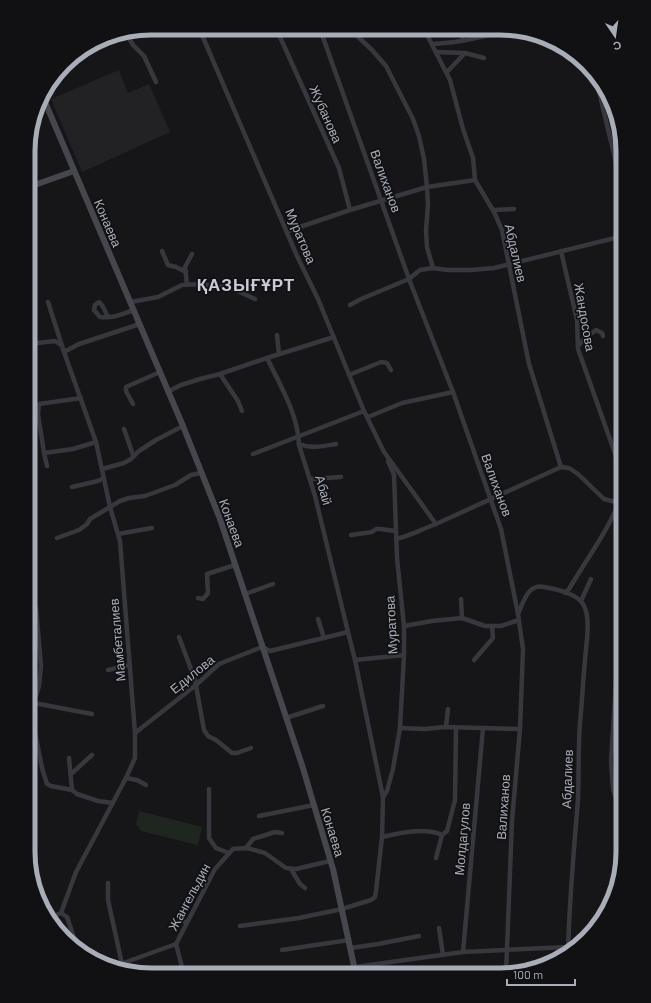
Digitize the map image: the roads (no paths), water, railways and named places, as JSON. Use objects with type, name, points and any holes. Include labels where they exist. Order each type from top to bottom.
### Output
[{"type":"main road","name":"Конаева","points":[[46,103],[169,391],[220,519],[314,805],[330,861],[355,967]]},
{"type":"main road","points":[[35,185],[74,171]]},
{"type":"street","name":"Муратова","points":[[202,35],[288,231],[297,256],[334,337],[364,411],[394,475],[396,539],[404,626],[404,655],[400,728],[393,769],[387,791],[383,797]]},
{"type":"street","name":"Жубанова","points":[[279,35],[339,168],[350,210]]},
{"type":"street","name":"Валиханов","points":[[323,35],[409,279],[453,392],[501,529],[519,617],[523,649],[520,729],[512,821],[506,968]]},
{"type":"street","points":[[356,35],[386,66],[413,119],[419,136],[424,159],[427,187],[427,247],[433,268]]},
{"type":"street","name":"Абдалиев","points":[[427,35],[450,80],[463,129],[473,158],[475,180],[493,210],[502,230],[529,364],[561,467]]},
{"type":"street","points":[[462,35],[464,41]]},
{"type":"street","points":[[432,44],[464,41],[490,35]]},
{"type":"street","points":[[129,37],[133,45],[144,56],[156,82]]},
{"type":"street","points":[[436,52],[465,53],[484,58]]},
{"type":"street","points":[[447,72],[465,53]]},
{"type":"street","points":[[599,91],[616,163]]},
{"type":"street","points":[[288,231],[350,210],[427,187],[475,180]]},
{"type":"street","points":[[493,210],[514,210]]},
{"type":"street","points":[[350,305],[409,279],[420,270],[433,268],[448,270],[471,270],[508,265],[616,238]]},
{"type":"street","points":[[162,251],[168,265],[186,272]]},
{"type":"street","name":"Жандосова","points":[[561,251],[577,320],[578,346],[616,456]]},
{"type":"street","points":[[187,285],[185,267],[192,254]]},
{"type":"street","points":[[131,302],[158,297],[182,286],[202,284],[233,289],[255,299]]},
{"type":"street","name":"Мамбеталиев","points":[[48,302],[96,442],[110,507],[118,534],[135,733],[135,758],[76,872],[61,913]]},
{"type":"street","points":[[108,317],[115,317],[134,310]]},
{"type":"street","points":[[64,352],[79,344],[140,324]]},
{"type":"street","points":[[578,346],[585,338],[596,330],[602,333],[603,336]]},
{"type":"street","points":[[277,335],[279,354]]},
{"type":"street","points":[[169,391],[200,378],[220,374],[334,337]]},
{"type":"street","points":[[35,344],[55,341],[59,342],[62,346]]},
{"type":"street","name":"Абай","points":[[267,358],[290,407],[299,437],[299,444],[315,496],[355,660],[383,797]]},
{"type":"street","points":[[350,375],[381,362],[387,363],[391,370]]},
{"type":"street","points":[[133,404],[126,391],[126,387],[160,372]]},
{"type":"street","points":[[220,374],[238,401],[242,411]]},
{"type":"street","points":[[368,417],[402,402],[453,392]]},
{"type":"street","points":[[47,466],[38,414],[39,404],[81,398]]},
{"type":"street","points":[[253,454],[364,411]]},
{"type":"street","points":[[102,469],[124,463],[131,459],[133,455],[156,440],[183,426]]},
{"type":"street","points":[[124,429],[133,455]]},
{"type":"street","points":[[44,453],[73,449],[96,442]]},
{"type":"street","points":[[299,444],[320,447],[336,444]]},
{"type":"street","name":"Муратова","points":[[384,452],[436,524]]},
{"type":"street","points":[[396,539],[410,536],[561,467],[569,468],[578,474],[604,499],[616,502]]},
{"type":"street","points":[[58,538],[78,530],[87,524],[90,519],[120,501],[145,496],[175,485],[191,475],[202,472]]},
{"type":"street","points":[[310,479],[341,477]]},
{"type":"street","points":[[72,487],[98,481],[104,478]]},
{"type":"street","points":[[565,593],[569,589],[616,512]]},
{"type":"street","points":[[118,534],[152,528]]},
{"type":"street","points":[[351,535],[372,532],[380,528],[396,531]]},
{"type":"street","points":[[198,598],[203,599],[208,593],[207,574],[235,565]]},
{"type":"street","points":[[404,626],[462,618],[485,626],[501,626],[519,617],[527,594],[533,588],[541,586],[565,593],[581,601],[591,579]]},
{"type":"street","points":[[245,594],[273,584]]},
{"type":"street","points":[[460,599],[462,618]]},
{"type":"street","name":"Абдалиев","points":[[568,946],[578,792],[580,726],[587,636],[587,613],[581,601]]},
{"type":"street","points":[[35,700],[39,686],[41,666],[36,608]]},
{"type":"street","points":[[318,618],[324,638]]},
{"type":"street","points":[[474,660],[494,638],[492,626]]},
{"type":"street","points":[[262,647],[270,651],[348,632]]},
{"type":"street","points":[[179,637],[196,685],[204,730],[208,736],[215,739],[232,753],[251,748]]},
{"type":"street","name":"Едилова","points":[[135,733],[196,685],[219,664],[262,647]]},
{"type":"street","points":[[355,660],[404,655]]},
{"type":"street","points":[[108,670],[130,665]]},
{"type":"street","points":[[616,691],[612,761],[614,789],[616,795]]},
{"type":"street","points":[[35,703],[92,714]]},
{"type":"street","points":[[286,718],[323,706]]},
{"type":"street","points":[[446,727],[448,709]]},
{"type":"street","points":[[400,728],[425,729],[446,727],[520,729]]},
{"type":"street","points":[[436,858],[442,835],[447,831],[454,800],[456,728]]},
{"type":"street","name":"Молдагулов","points":[[463,952],[483,728]]},
{"type":"street","points":[[35,732],[42,768],[47,784],[72,790],[77,794],[98,802],[113,803]]},
{"type":"street","points":[[215,739],[222,737]]},
{"type":"street","points":[[71,774],[92,755]]},
{"type":"street","points":[[69,758],[72,790]]},
{"type":"street","points":[[126,778],[137,780],[146,786]]},
{"type":"street","points":[[209,789],[209,838],[216,848],[229,853],[233,849],[246,848],[265,853],[286,868],[330,861]]},
{"type":"street","points":[[240,926],[300,918],[342,909],[371,900],[375,897],[382,837],[383,797]]},
{"type":"street","points":[[259,816],[314,805]]},
{"type":"street","points":[[246,848],[253,840],[275,832],[282,834]]},
{"type":"street","points":[[382,837],[406,832],[437,832],[442,835]]},
{"type":"street","name":"Жангельдин","points":[[183,968],[176,944],[215,869],[229,853]]},
{"type":"street","points":[[291,868],[300,884],[305,888]]},
{"type":"street","points":[[108,883],[108,900],[122,964]]},
{"type":"street","points":[[54,916],[61,913],[67,917],[74,938]]},
{"type":"street","points":[[173,920],[187,922]]},
{"type":"street","points":[[438,928],[443,956]]},
{"type":"street","points":[[351,948],[419,936]]},
{"type":"street","points":[[282,950],[349,940]]},
{"type":"street","name":"Жангельдин","points":[[122,964],[176,944]]},
{"type":"street","points":[[355,967],[443,956],[463,952],[566,947]]},
{"type":"district","name":"ҚАЗЫҒҰРТ","points":[[246,284]]}]
